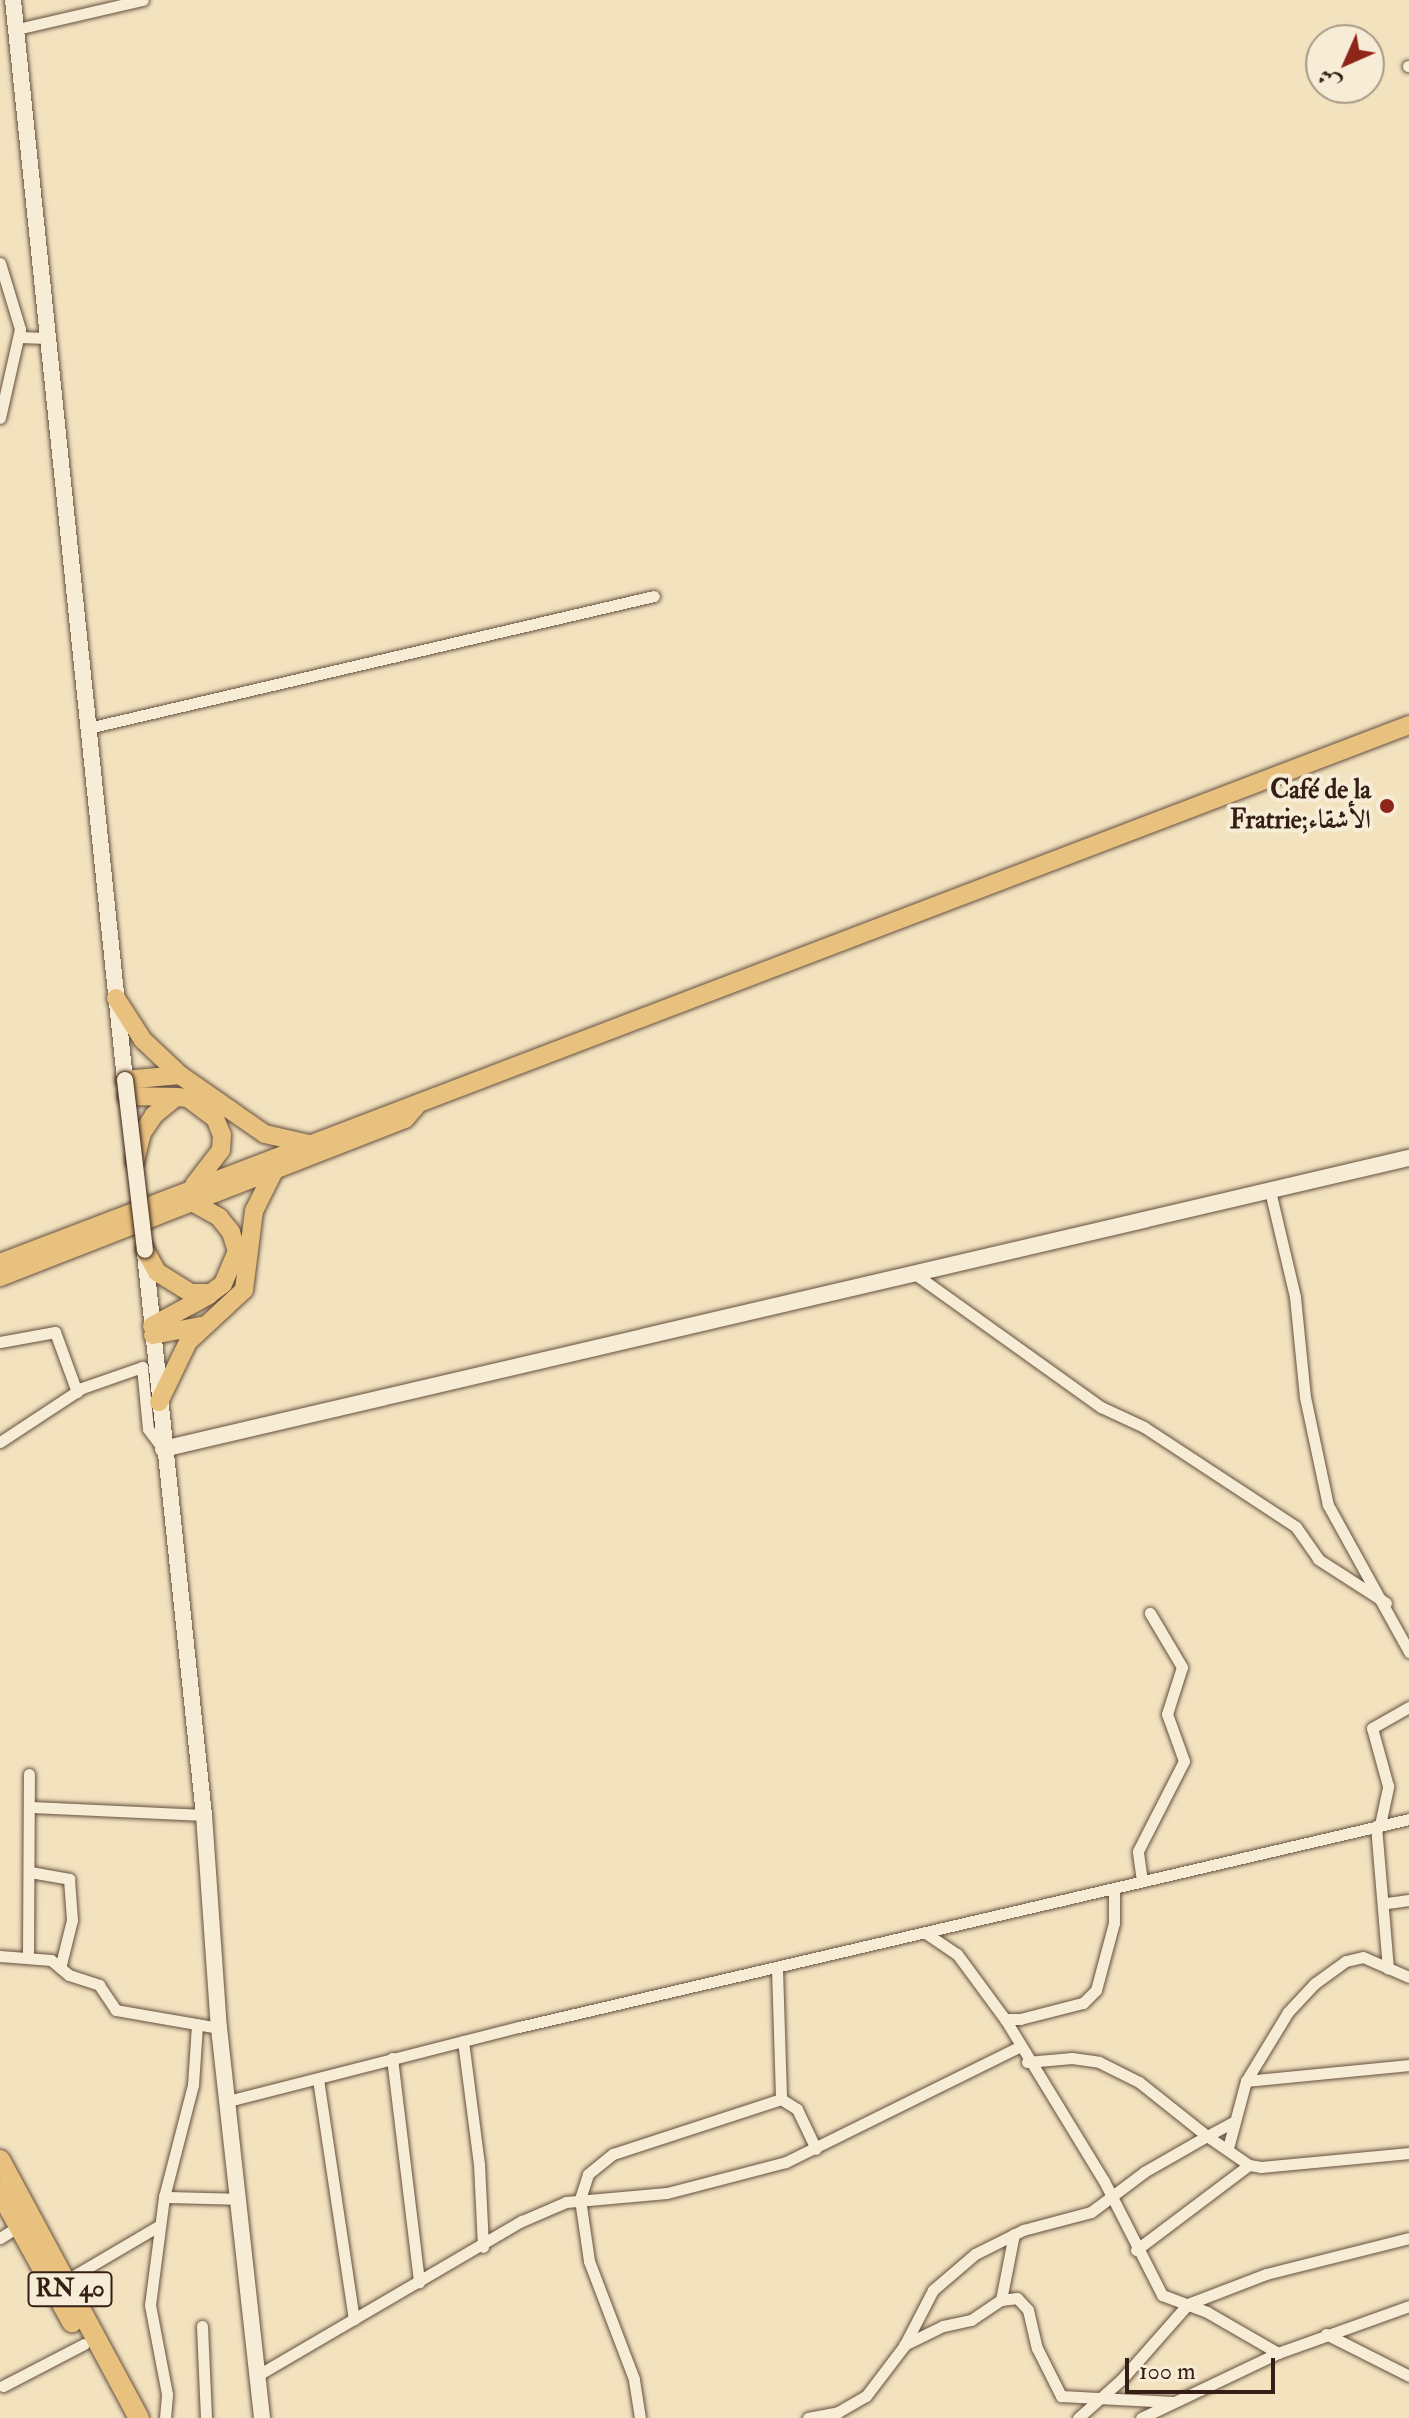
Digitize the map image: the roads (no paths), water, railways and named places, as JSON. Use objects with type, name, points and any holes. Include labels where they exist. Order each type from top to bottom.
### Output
[{"type":"highway","name":"RN 40","points":[[0,2160],[139,2418]]},
{"type":"highway","name":"RN 40","points":[[0,2192],[125,2418]]},
{"type":"main road","points":[[0,1277],[399,1107],[417,1105],[1409,725]]},
{"type":"main road","points":[[116,998],[143,1040],[180,1075],[265,1134],[309,1144]]},
{"type":"main road","points":[[126,1088],[180,1075]]},
{"type":"main road","points":[[126,1088],[198,1103],[215,1118],[222,1135],[221,1150],[192,1196]]},
{"type":"main road","points":[[134,1164],[142,1133],[176,1097]]},
{"type":"main road","points":[[0,1263],[192,1196],[274,1171],[405,1119],[417,1105]]},
{"type":"main road","points":[[159,1402],[174,1363],[244,1290],[254,1211],[274,1171]]},
{"type":"main road","points":[[153,1331],[211,1293],[228,1275],[237,1251],[219,1217],[192,1196]]},
{"type":"main road","points":[[145,1250],[172,1284],[211,1293]]},
{"type":"main road","points":[[153,1331],[208,1325]]},
{"type":"street","points":[[13,0],[46,338],[204,1815],[219,2028],[262,2418]]},
{"type":"street","points":[[17,29],[143,0]]},
{"type":"street","points":[[0,263],[17,310],[20,337],[0,418]]},
{"type":"street","points":[[20,337],[46,338]]},
{"type":"street","points":[[88,728],[654,596]]},
{"type":"street","points":[[163,1449],[1409,1158]]},
{"type":"street","points":[[1270,1191],[1295,1297],[1305,1397],[1328,1505],[1386,1603],[1409,1652]]},
{"type":"street","points":[[915,1274],[1101,1407],[1144,1427],[1296,1527],[1318,1559],[1386,1603]]},
{"type":"street","points":[[0,1342],[58,1333],[77,1392]]},
{"type":"street","points":[[0,1442],[77,1392],[144,1367],[148,1429],[163,1449]]},
{"type":"street","points":[[1142,1881],[1138,1851],[1184,1761],[1167,1714],[1182,1667],[1150,1613]]},
{"type":"street","points":[[1388,1968],[1387,1903],[1378,1825],[1388,1786],[1372,1728],[1409,1707]]},
{"type":"street","points":[[28,1954],[32,1807],[29,1774]]},
{"type":"street","points":[[32,1807],[204,1815]]},
{"type":"street","points":[[228,2101],[463,2041],[1409,1819]]},
{"type":"street","points":[[30,1872],[69,1879],[72,1920],[60,1968]]},
{"type":"street","points":[[1005,2019],[1091,1997],[1114,1923],[1114,1889]]},
{"type":"street","points":[[1387,1903],[1409,1900]]},
{"type":"street","points":[[927,1934],[957,1954],[1005,2019],[1027,2062],[1111,2198],[1162,2295],[1171,2302],[1188,2304],[1278,2353]]},
{"type":"street","points":[[0,1956],[28,1954],[51,1960],[60,1968],[99,1985],[116,2010],[219,2028]]},
{"type":"street","points":[[1228,2148],[1246,2081],[1288,2012],[1328,1973],[1363,1957],[1409,1977]]},
{"type":"street","points":[[777,1969],[781,2099]]},
{"type":"street","points":[[165,2418],[167,2394],[150,2305],[164,2197],[193,2085],[197,2024]]},
{"type":"street","points":[[463,2041],[478,2151],[483,2247]]},
{"type":"street","points":[[258,2375],[483,2247],[522,2221],[580,2199],[667,2193],[762,2170],[816,2149],[1019,2047]]},
{"type":"street","points":[[392,2058],[419,2282]]},
{"type":"street","points":[[1027,2062],[1072,2058],[1112,2067],[1249,2165]]},
{"type":"street","points":[[1246,2081],[1409,2065]]},
{"type":"street","points":[[318,2079],[354,2319]]},
{"type":"street","points":[[781,2099],[797,2109],[816,2149]]},
{"type":"street","points":[[640,2418],[634,2379],[589,2261],[580,2199],[588,2174],[602,2159],[781,2099]]},
{"type":"street","points":[[808,2418],[856,2404],[904,2346],[933,2290],[975,2254],[1014,2234],[1081,2216],[1233,2122]]},
{"type":"street","points":[[1136,2250],[1249,2165],[1409,2153]]},
{"type":"street","points":[[164,2197],[239,2199]]},
{"type":"street","points":[[65,2281],[160,2225]]},
{"type":"street","points":[[0,2238],[19,2226]]},
{"type":"street","points":[[1001,2300],[1014,2234]]},
{"type":"street","points":[[1078,2418],[1102,2400],[1188,2304],[1266,2274],[1409,2238]]},
{"type":"street","points":[[904,2346],[928,2332],[971,2320],[1001,2300],[1017,2298],[1025,2304],[1056,2391],[1072,2399],[1173,2402]]},
{"type":"street","points":[[1141,2418],[1278,2353],[1409,2306]]},
{"type":"street","points":[[202,2326],[206,2418]]},
{"type":"street","points":[[1326,2334],[1409,2376]]},
{"type":"street","points":[[3,2386],[84,2344]]},
{"type":"place","name":"Café de la Fratrie;الأشقاء","points":[[1387,806]]}]
